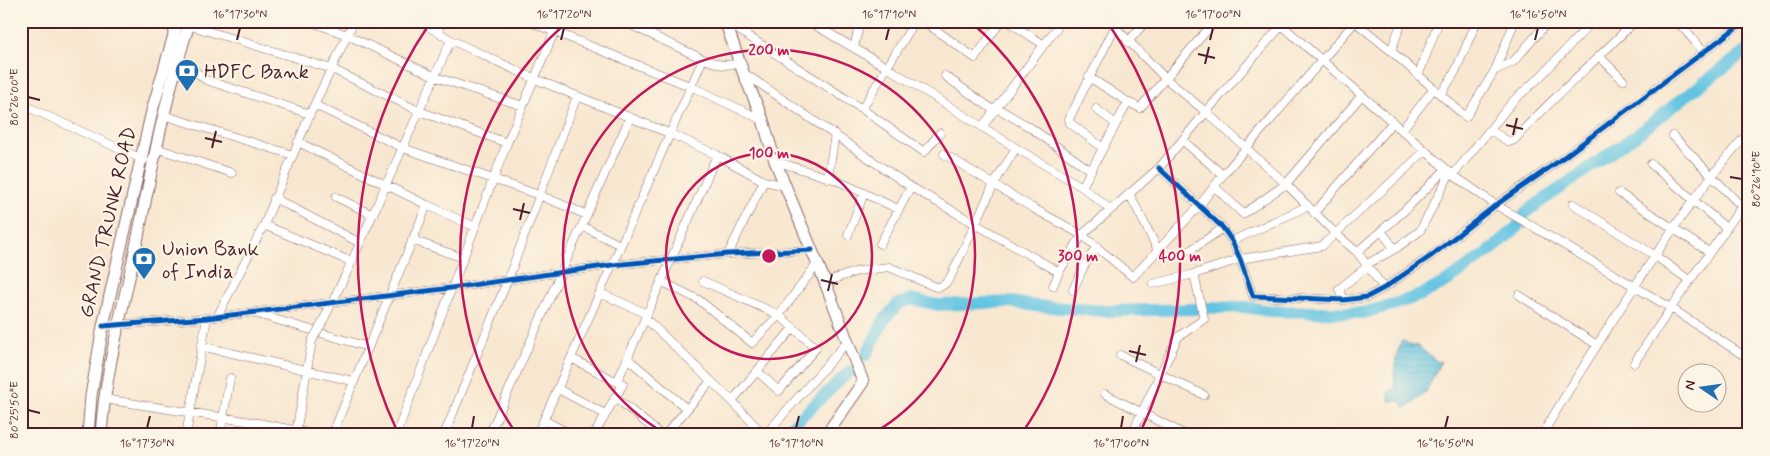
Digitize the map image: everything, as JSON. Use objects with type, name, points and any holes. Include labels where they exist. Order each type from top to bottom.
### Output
[{"type":"main road","name":"GRAND TRUNK ROAD","points":[[101,435],[104,399],[117,325],[185,22]]},
{"type":"main road","name":"GRAND TRUNK ROAD","points":[[88,435],[91,396],[103,326],[140,159],[152,111],[185,22]]},
{"type":"main road","points":[[726,22],[741,68],[763,120],[775,161],[818,264],[863,382],[831,428],[832,435]]},
{"type":"street","points":[[310,21],[320,23],[348,35],[436,77],[523,106]]},
{"type":"street","points":[[217,317],[264,225],[310,114],[354,21]]},
{"type":"street","points":[[419,21],[451,40],[535,79],[671,134],[764,180],[786,186]]},
{"type":"street","points":[[438,31],[442,21]]},
{"type":"street","points":[[528,21],[692,87],[763,120]]},
{"type":"street","points":[[396,435],[507,143],[558,21]]},
{"type":"street","points":[[622,21],[703,59],[741,68],[911,187],[1059,272]]},
{"type":"street","points":[[808,21],[1082,187],[1110,210]]},
{"type":"street","points":[[823,30],[825,21]]},
{"type":"street","points":[[854,48],[860,21]]},
{"type":"street","points":[[862,109],[915,21]]},
{"type":"street","points":[[923,21],[974,58],[1001,21]]},
{"type":"street","points":[[1008,21],[1044,45]]},
{"type":"street","points":[[982,127],[1062,21]]},
{"type":"street","points":[[1128,42],[1146,21]]},
{"type":"street","points":[[1089,77],[1140,108],[1215,21]]},
{"type":"street","points":[[1391,51],[1402,21]]},
{"type":"street","points":[[1418,76],[1439,21]]},
{"type":"street","points":[[1402,130],[1455,72],[1477,21]]},
{"type":"street","points":[[944,154],[1031,207],[1082,235],[1133,277],[1199,206],[1223,175],[1354,22],[1363,24],[1418,76],[1466,117],[1495,70],[1515,21]]},
{"type":"street","points":[[1495,70],[1513,62],[1549,21]]},
{"type":"street","points":[[1357,252],[1449,172],[1490,130],[1513,101],[1540,77],[1593,21]]},
{"type":"street","points":[[1490,130],[1509,142],[1514,140],[1539,112],[1560,95],[1635,21]]},
{"type":"street","points":[[1677,21],[1703,51]]},
{"type":"street","points":[[1159,168],[1223,228],[1232,241],[1240,259],[1253,296],[1344,300],[1367,297],[1384,288],[1431,256],[1496,205],[1556,163],[1736,24],[1745,21]]},
{"type":"street","points":[[185,22],[332,69],[420,111],[507,143]]},
{"type":"street","points":[[726,22],[862,109],[924,152],[940,133]]},
{"type":"street","points":[[1103,148],[1070,123],[1068,119],[1114,23],[1128,42],[1165,78],[1286,184],[1314,213],[1357,252],[1384,288]]},
{"type":"street","points":[[1053,286],[1059,272],[1082,235],[1159,168],[1280,23],[1449,172],[1496,205],[1671,308],[1749,359]]},
{"type":"street","points":[[296,432],[306,370],[314,337],[352,262],[451,40]]},
{"type":"street","points":[[1599,56],[1623,80]]},
{"type":"street","points":[[178,57],[206,80],[310,114]]},
{"type":"street","points":[[538,435],[703,59]]},
{"type":"street","points":[[945,76],[996,109],[1031,128],[1091,171]]},
{"type":"street","points":[[1214,186],[1243,214],[1286,184],[1362,95]]},
{"type":"street","points":[[444,435],[508,279],[577,96]]},
{"type":"street","points":[[1082,187],[1128,102]]},
{"type":"street","points":[[21,104],[153,164]]},
{"type":"street","points":[[315,105],[404,148],[539,195],[587,215]]},
{"type":"street","points":[[1096,109],[1116,124]]},
{"type":"street","points":[[163,115],[293,155]]},
{"type":"street","points":[[489,435],[630,117]]},
{"type":"street","points":[[1314,213],[1393,122]]},
{"type":"street","points":[[1542,435],[1570,386],[1654,255],[1712,176],[1749,132]]},
{"type":"street","points":[[828,178],[835,134]]},
{"type":"street","points":[[1673,136],[1741,206]]},
{"type":"street","points":[[1182,140],[1223,175]]},
{"type":"street","points":[[298,142],[476,227]]},
{"type":"street","points":[[156,148],[232,173]]},
{"type":"street","points":[[825,282],[858,271],[889,267],[936,287],[941,287],[951,276],[994,184],[1016,148]]},
{"type":"street","points":[[1153,284],[1194,274],[1240,259],[1322,246],[1425,151]]},
{"type":"street","points":[[617,382],[716,155]]},
{"type":"street","points":[[775,161],[828,178],[898,209]]},
{"type":"street","points":[[1651,164],[1726,228]]},
{"type":"street","points":[[1344,300],[1340,289],[1368,265],[1420,231],[1449,172]]},
{"type":"street","points":[[728,254],[764,180]]},
{"type":"street","points":[[880,244],[911,187]]},
{"type":"street","points":[[848,235],[864,193]]},
{"type":"street","points":[[1129,193],[1158,250]]},
{"type":"street","points":[[1619,193],[1709,252]]},
{"type":"street","points":[[1634,363],[1689,280],[1749,196]]},
{"type":"street","points":[[336,197],[373,215]]},
{"type":"street","points":[[274,198],[360,243]]},
{"type":"street","points":[[1573,204],[1654,255],[1689,280]]},
{"type":"street","points":[[332,435],[427,205]]},
{"type":"street","points":[[1232,241],[1308,206]]},
{"type":"street","points":[[264,225],[352,262]]},
{"type":"street","points":[[582,226],[620,245]]},
{"type":"street","points":[[1191,250],[1223,228]]},
{"type":"street","points":[[1381,231],[1395,249]]},
{"type":"street","points":[[412,240],[463,258]]},
{"type":"street","points":[[1073,290],[1083,268],[1097,246]]},
{"type":"street","points":[[103,326],[217,317],[333,301],[452,288],[612,265],[728,254],[812,250]]},
{"type":"street","points":[[661,281],[699,300],[752,343],[779,315],[818,264]]},
{"type":"street","points":[[1131,435],[1178,338],[1204,319],[1194,274]]},
{"type":"street","points":[[703,281],[779,315],[816,348],[779,391],[757,371]]},
{"type":"street","points":[[600,293],[646,316],[764,435],[848,341]]},
{"type":"street","points":[[1519,295],[1597,345]]},
{"type":"street","points":[[252,312],[368,347]]},
{"type":"street","points":[[186,435],[207,318]]},
{"type":"street","points":[[732,401],[793,328]]},
{"type":"street","points":[[201,346],[353,381]]},
{"type":"street","points":[[1120,355],[1204,396]]},
{"type":"street","points":[[572,358],[623,384],[594,435]]},
{"type":"street","points":[[627,358],[687,409]]},
{"type":"street","points":[[220,435],[230,378]]},
{"type":"street","points":[[616,397],[663,435],[711,381]]},
{"type":"street","points":[[558,389],[605,414]]},
{"type":"street","points":[[1105,394],[1186,434]]},
{"type":"street","points":[[104,399],[189,411],[319,435]]},
{"type":"street","points":[[544,420],[572,435]]},
{"type":"street","points":[[257,435],[258,423]]},
{"type":"water","points":[[1403,341],[1412,347],[1416,345],[1438,362],[1441,361],[1426,392],[1405,409],[1401,401],[1389,401],[1389,392],[1395,386],[1394,369],[1396,359],[1401,342]]},
{"type":"waterway","points":[[1207,308],[1247,307],[1270,311],[1363,313],[1421,295],[1451,279],[1495,247],[1517,227],[1526,212],[1639,133],[1749,49]]},
{"type":"waterway","points":[[866,355],[884,320],[898,304],[911,299],[938,305],[1011,302],[1036,306],[1106,311],[1196,309]]},
{"type":"waterway","points":[[782,435],[850,371]]},
{"type":"cycle path","points":[[1159,168],[1223,228],[1232,241],[1240,259],[1253,296],[1344,300],[1367,297],[1384,288],[1431,256],[1496,205],[1556,163],[1745,21]]},
{"type":"cycle path","points":[[103,326],[207,318],[451,288],[612,265],[728,254],[812,250]]},
{"type":"place","name":"HDFC Bank","points":[[187,92]]},
{"type":"place","name":"Union Bank of India","points":[[144,280]]}]
